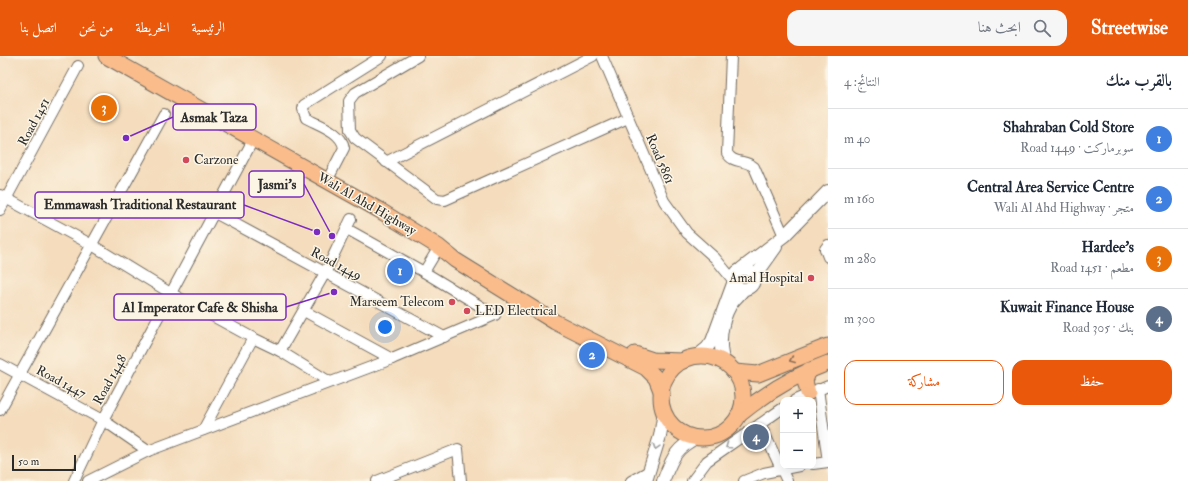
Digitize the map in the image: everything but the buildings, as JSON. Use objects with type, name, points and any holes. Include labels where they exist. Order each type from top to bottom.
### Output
[{"type":"main road","name":"Wali Al Ahd Highway","points":[[106,56],[327,181],[439,247],[460,256],[592,334],[644,358],[663,362],[690,359]]},
{"type":"main road","name":"Wali Al Ahd Highway","points":[[439,247],[455,260],[555,322],[646,368],[656,378],[662,393]]},
{"type":"main road","points":[[730,367],[740,382],[743,393],[743,404],[732,425],[722,432],[710,437],[698,437],[687,435],[670,422],[664,412],[662,393],[667,377],[674,368],[690,359],[711,357],[730,367],[758,374],[828,346]]},
{"type":"main road","points":[[739,414],[764,394],[784,382],[828,363]]},
{"type":"main road","points":[[805,395],[805,381],[809,370]]},
{"type":"main road","points":[[784,382],[805,395]]},
{"type":"street","points":[[327,181],[344,148],[344,144],[338,136],[306,118],[303,109],[308,101],[370,59],[382,56]]},
{"type":"street","points":[[418,56],[355,93],[350,101],[350,130],[355,138],[437,199],[445,200],[628,118]]},
{"type":"street","points":[[386,162],[593,56]]},
{"type":"street","name":"Road 5861","points":[[602,56],[658,189],[671,212],[688,233],[715,258],[737,274]]},
{"type":"street","points":[[730,367],[721,344],[726,309],[744,289],[752,286],[754,278],[776,248],[780,239],[754,167],[746,162],[735,161],[730,158],[727,153],[731,56]]},
{"type":"street","name":"Road 1451","points":[[0,210],[3,196],[78,66]]},
{"type":"street","points":[[0,410],[164,114]]},
{"type":"street","name":"Road 1448","points":[[74,481],[104,420],[253,140]]},
{"type":"street","points":[[690,359],[707,348],[712,341],[726,309],[737,274],[780,239],[828,191]]},
{"type":"street","points":[[3,196],[92,245],[172,294],[280,351],[330,382]]},
{"type":"street","name":"Road 1449","points":[[215,213],[444,337]]},
{"type":"street","points":[[280,351],[325,273],[351,219]]},
{"type":"street","points":[[88,481],[148,451],[392,359],[496,315],[424,272],[347,229]]},
{"type":"street","points":[[828,245],[825,249],[828,257]]},
{"type":"street","points":[[424,272],[439,247]]},
{"type":"street","points":[[737,274],[749,270],[754,278]]},
{"type":"street","points":[[737,274],[738,287],[744,289]]},
{"type":"street","points":[[304,310],[392,359]]},
{"type":"street","points":[[203,430],[253,338]]},
{"type":"street","name":"Road 1447","points":[[0,364],[104,420],[148,451]]},
{"type":"street","points":[[816,464],[828,462],[805,395],[828,386]]},
{"type":"street","points":[[692,481],[707,461],[780,410]]},
{"type":"street","points":[[631,481],[647,476],[660,436],[664,412]]},
{"type":"street","points":[[760,424],[780,466]]},
{"type":"street","points":[[663,481],[675,453],[682,446],[698,437]]},
{"type":"street","points":[[377,481],[458,449],[461,481]]},
{"type":"street","points":[[744,481],[753,476],[780,468]]},
{"type":"street","points":[[781,469],[787,481]]},
{"type":"place","name":"Hardee's","points":[[104,108]]},
{"type":"place","name":"Asmak Taza","points":[[126,138]]},
{"type":"place","name":"Carzone","points":[[186,160]]},
{"type":"place","name":"Emmawash Traditional Restaurant","points":[[317,232]]},
{"type":"place","name":"Jasmi's","points":[[332,236]]},
{"type":"place","name":"Shahraban Cold Store","points":[[400,271]]},
{"type":"place","name":"Amal Hospital","points":[[811,278]]},
{"type":"place","name":"Al Imperator Cafe & Shisha","points":[[334,292]]},
{"type":"place","name":"Marseem Telecom","points":[[452,302]]},
{"type":"place","name":"LED Electrical","points":[[467,311]]},
{"type":"place","name":"Central Area Service Centre","points":[[592,355]]},
{"type":"place","name":"Kuwait Finance House","points":[[756,437]]}]
